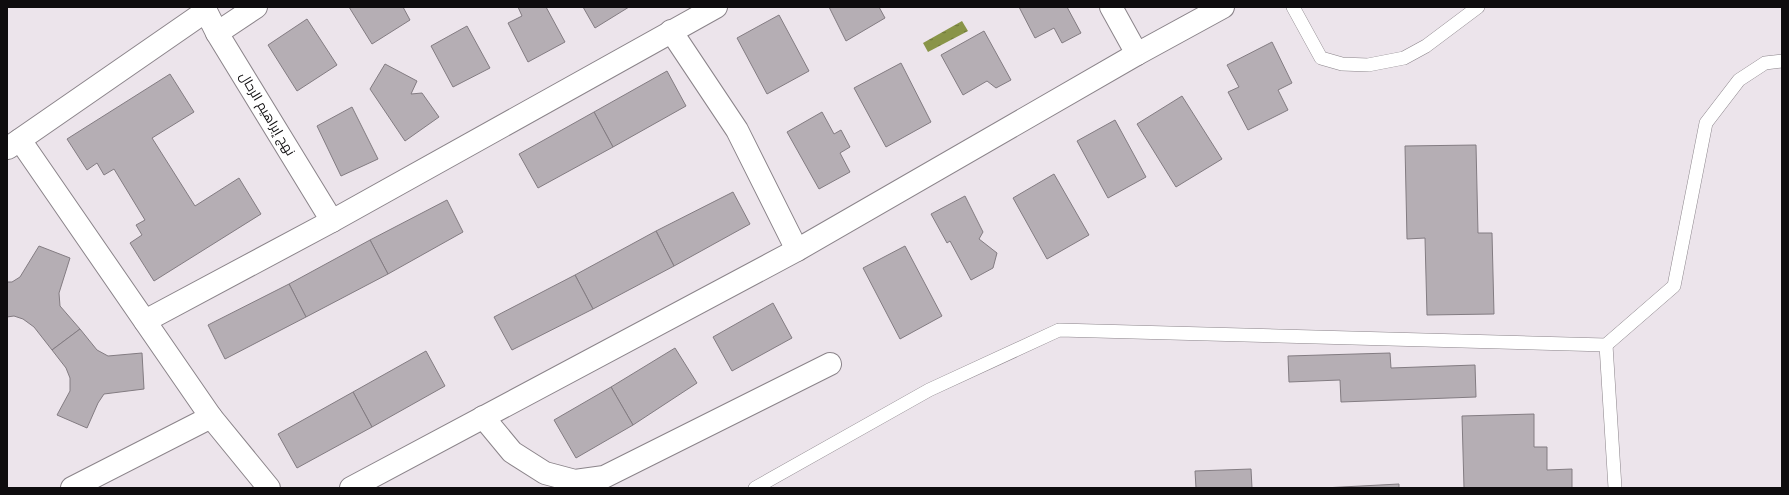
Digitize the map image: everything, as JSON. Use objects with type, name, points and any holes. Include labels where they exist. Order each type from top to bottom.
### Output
[{"type":"street","points":[[217,33],[256,7]]},
{"type":"street","points":[[145,321],[332,221],[716,7]]},
{"type":"street","points":[[1112,7],[1137,54]]},
{"type":"street","points":[[351,488],[797,250],[1137,54],[1223,7]]},
{"type":"street","points":[[205,9],[14,144],[145,321],[211,417],[269,488]]},
{"type":"street","name":"نهج إبراهيم الرحال","points":[[205,9],[217,33],[332,221]]},
{"type":"street","points":[[671,31],[737,130],[797,250]]},
{"type":"street","points":[[483,417],[512,452],[545,473],[575,481],[604,477],[830,364]]},
{"type":"street","points":[[72,488],[211,417]]},
{"type":"lane","points":[[1293,7],[1321,58],[1342,64],[1368,66],[1404,58],[1426,46],[1478,7]]},
{"type":"lane","points":[[756,488],[930,390],[1059,330],[1606,345],[1674,286],[1706,123],[1739,80],[1765,63],[1782,61]]},
{"type":"lane","points":[[1606,345],[1615,488]]},
{"type":"water","points":[[962,21],[968,31],[928,52],[923,43]]},
{"type":"building","points":[[349,7],[403,7],[410,20],[372,44]]},
{"type":"building","points":[[518,7],[546,7],[565,42],[528,62],[508,23],[522,16]]},
{"type":"building","points":[[583,7],[629,7],[595,28]]},
{"type":"building","points":[[829,7],[879,7],[885,18],[846,41]]},
{"type":"building","points":[[1019,7],[1067,7],[1081,33],[1062,43],[1054,28],[1035,38]]},
{"type":"building","points":[[779,15],[809,71],[767,94],[737,38]]},
{"type":"building","points":[[307,19],[337,65],[297,91],[268,45]]},
{"type":"building","points":[[467,26],[490,68],[453,87],[431,46]]},
{"type":"building","points":[[984,31],[1011,80],[996,88],[987,81],[963,95],[941,55]]},
{"type":"building","points":[[1272,42],[1292,83],[1278,90],[1288,110],[1248,130],[1228,92],[1239,87],[1227,65]]},
{"type":"building","points":[[901,63],[931,122],[886,147],[854,88]]},
{"type":"building","points":[[385,64],[417,81],[411,94],[422,93],[439,117],[405,141],[370,89]]},
{"type":"building","points":[[667,71],[686,106],[613,147],[594,112]]},
{"type":"building","points":[[170,74],[194,112],[152,138],[195,206],[239,178],[261,214],[154,281],[130,243],[142,235],[136,225],[145,220],[114,169],[104,175],[97,163],[87,170],[67,139]]},
{"type":"building","points":[[1182,96],[1222,159],[1176,187],[1137,124]]},
{"type":"building","points":[[352,107],[378,159],[341,176],[317,126]]},
{"type":"building","points":[[594,112],[613,147],[538,188],[519,154]]},
{"type":"building","points":[[822,112],[834,134],[841,130],[850,147],[840,153],[850,172],[819,189],[787,132]]},
{"type":"building","points":[[1115,120],[1146,177],[1108,198],[1077,141]]},
{"type":"building","points":[[1476,145],[1478,233],[1492,233],[1494,314],[1427,315],[1425,238],[1407,239],[1405,146]]},
{"type":"building","points":[[1054,174],[1089,235],[1047,259],[1013,198]]},
{"type":"building","points":[[733,192],[750,224],[674,266],[656,231]]},
{"type":"building","points":[[965,196],[983,232],[979,239],[997,253],[993,268],[971,280],[950,241],[947,243],[931,214]]},
{"type":"building","points":[[447,200],[463,232],[388,274],[370,240]]},
{"type":"building","points":[[656,231],[674,266],[593,309],[575,275]]},
{"type":"building","points":[[370,240],[388,274],[306,317],[289,284]]},
{"type":"building","points":[[39,246],[70,258],[59,293],[60,306],[80,329],[52,350],[34,327],[23,319],[14,316],[7,317],[7,282],[12,282],[20,277]]},
{"type":"building","points":[[905,246],[942,316],[900,339],[863,268]]},
{"type":"building","points":[[575,275],[593,309],[512,350],[494,317]]},
{"type":"building","points":[[289,284],[306,317],[225,359],[208,325]]},
{"type":"building","points":[[773,303],[792,338],[732,371],[713,337]]},
{"type":"building","points":[[80,329],[97,350],[108,356],[142,353],[144,389],[104,394],[98,403],[87,428],[57,415],[70,391],[70,378],[66,368],[52,350]]},
{"type":"building","points":[[675,348],[697,383],[633,425],[611,387]]},
{"type":"building","points":[[426,351],[445,386],[372,427],[353,392]]},
{"type":"building","points":[[1390,353],[1391,368],[1475,365],[1476,397],[1341,402],[1340,380],[1289,382],[1288,356]]},
{"type":"building","points":[[611,387],[633,425],[576,458],[554,420]]},
{"type":"building","points":[[353,392],[372,427],[297,468],[278,434]]},
{"type":"building","points":[[1534,414],[1534,447],[1547,447],[1547,470],[1572,469],[1572,488],[1464,488],[1462,416]]},
{"type":"building","points":[[1251,469],[1252,488],[1196,488],[1195,471]]},
{"type":"building","points":[[1399,484],[1399,488],[1323,488]]}]
